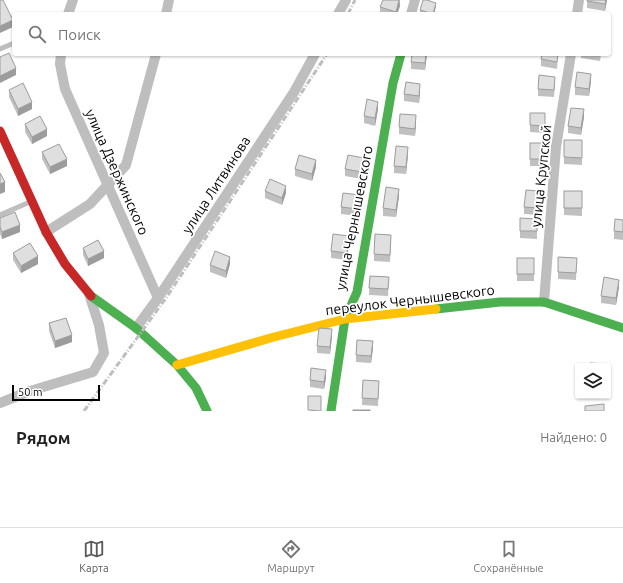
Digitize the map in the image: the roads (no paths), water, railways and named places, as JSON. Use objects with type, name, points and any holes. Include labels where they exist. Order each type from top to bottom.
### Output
[{"type":"street","points":[[69,12],[74,0]]},
{"type":"street","points":[[166,12],[169,0]]},
{"type":"street","points":[[339,12],[346,0]]},
{"type":"street","points":[[412,12],[415,0]]},
{"type":"street","points":[[577,12],[579,0]]},
{"type":"street","name":"улица Дзержинского","points":[[61,56],[60,64],[65,89],[158,298]]},
{"type":"street","points":[[46,232],[90,204],[126,164],[155,56]]},
{"type":"street","name":"улица Литвинова","points":[[136,328],[158,298],[289,99],[314,56]]},
{"type":"street","name":"улица Чернышевского","points":[[330,411],[345,319],[357,292],[393,83],[400,56]]},
{"type":"street","name":"улица Крупской","points":[[544,302],[556,147],[571,56]]},
{"type":"street","points":[[0,132],[46,232],[65,264],[89,294],[136,328],[177,365],[196,388],[207,411]]},
{"type":"street","points":[[0,403],[30,391],[93,372],[104,353],[99,326],[89,294]]},
{"type":"street","name":"переулок Чернышевского","points":[[177,365],[274,337],[345,319],[500,302],[544,302],[623,328]]},
{"type":"lane","points":[[0,49],[12,44]]},
{"type":"lane","points":[[0,216],[32,201]]},
{"type":"railway","points":[[349,12],[355,0]]},
{"type":"railway","points":[[84,411],[166,298],[326,56]]}]
